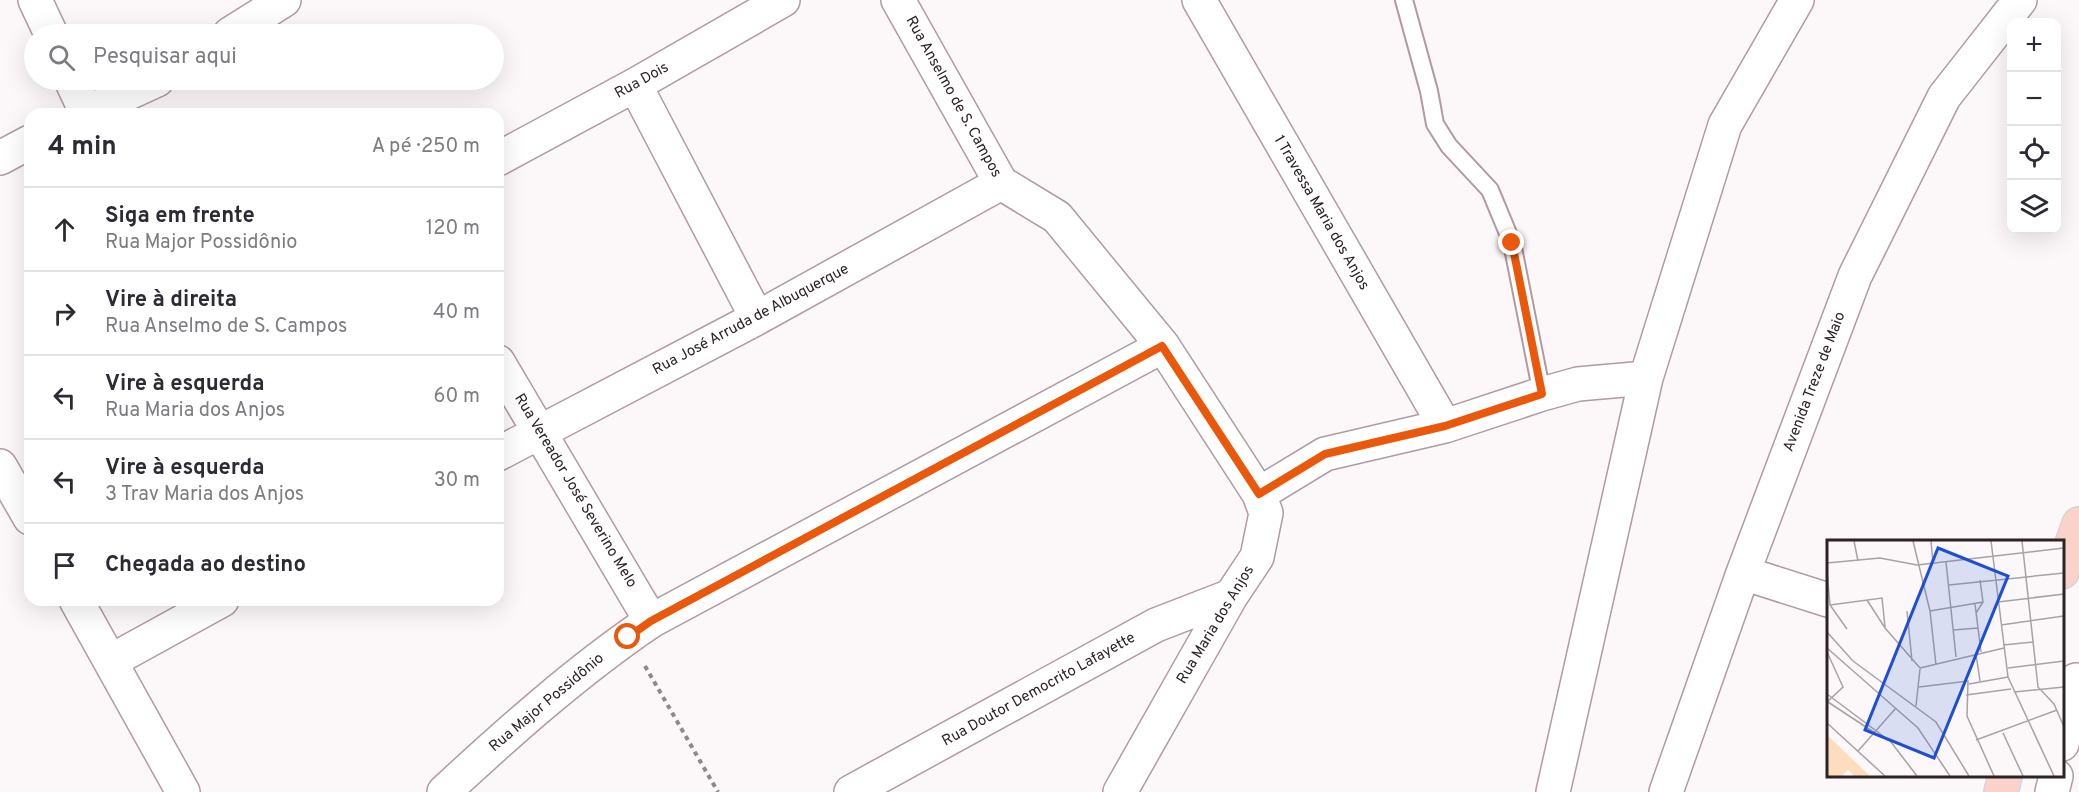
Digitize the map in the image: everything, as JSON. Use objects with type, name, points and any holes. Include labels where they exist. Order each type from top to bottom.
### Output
[{"type":"main road","points":[[2064,566],[2079,524]]},
{"type":"main road","points":[[2001,792],[2005,777]]},
{"type":"street","points":[[35,0],[46,24]]},
{"type":"street","points":[[246,24],[284,0]]},
{"type":"street","name":"Rua Dois","points":[[504,155],[636,86],[783,0]]},
{"type":"street","name":"1 Travessa Maria dos Anjos","points":[[1199,0],[1445,426]]},
{"type":"street","points":[[1553,792],[1646,378],[1725,124],[1797,0]]},
{"type":"street","name":"Avenida Treze de Maio","points":[[1666,792],[1743,573],[1855,276],[1944,98],[2020,0]]},
{"type":"street","name":"Rua Anselmo de S. Campos","points":[[900,1],[1001,183],[1057,217],[1162,346],[1259,494]]},
{"type":"street","points":[[636,86],[756,318]]},
{"type":"street","points":[[75,90],[83,108]]},
{"type":"street","points":[[96,108],[135,90]]},
{"type":"street","points":[[0,158],[24,145]]},
{"type":"street","name":"Rua José Arruda de Albuquerque","points":[[504,451],[756,318],[1001,183]]},
{"type":"street","name":"Rua Major Possidônio","points":[[444,792],[505,735],[639,629],[1162,346]]},
{"type":"street","name":"Rua Vereador José Severino Melo","points":[[504,372],[540,432],[639,629]]},
{"type":"street","points":[[1259,494],[1325,454],[1445,426],[1578,384],[1646,378]]},
{"type":"street","points":[[0,465],[24,507]]},
{"type":"street","name":"Rua Maria dos Anjos","points":[[1120,792],[1231,596],[1257,557],[1266,513],[1259,494]]},
{"type":"street","points":[[1743,573],[1827,600]]},
{"type":"street","name":"Rua Doutor Democrito Lafayette","points":[[851,792],[1156,625],[1231,596]]},
{"type":"street","points":[[79,606],[111,661],[173,788]]},
{"type":"street","points":[[111,661],[211,606]]},
{"type":"street","points":[[2064,732],[2073,679]]},
{"type":"street","points":[[2052,792],[2056,777]]},
{"type":"lane","points":[[1404,0],[1429,91],[1435,124],[1449,146],[1490,190],[1512,243],[1542,394]]},
{"type":"path","points":[[639,629],[718,792]]},
{"type":"route","points":[[628,637],[651,621],[1162,346],[1259,494],[1325,454],[1445,426],[1542,394],[1512,243]]}]
